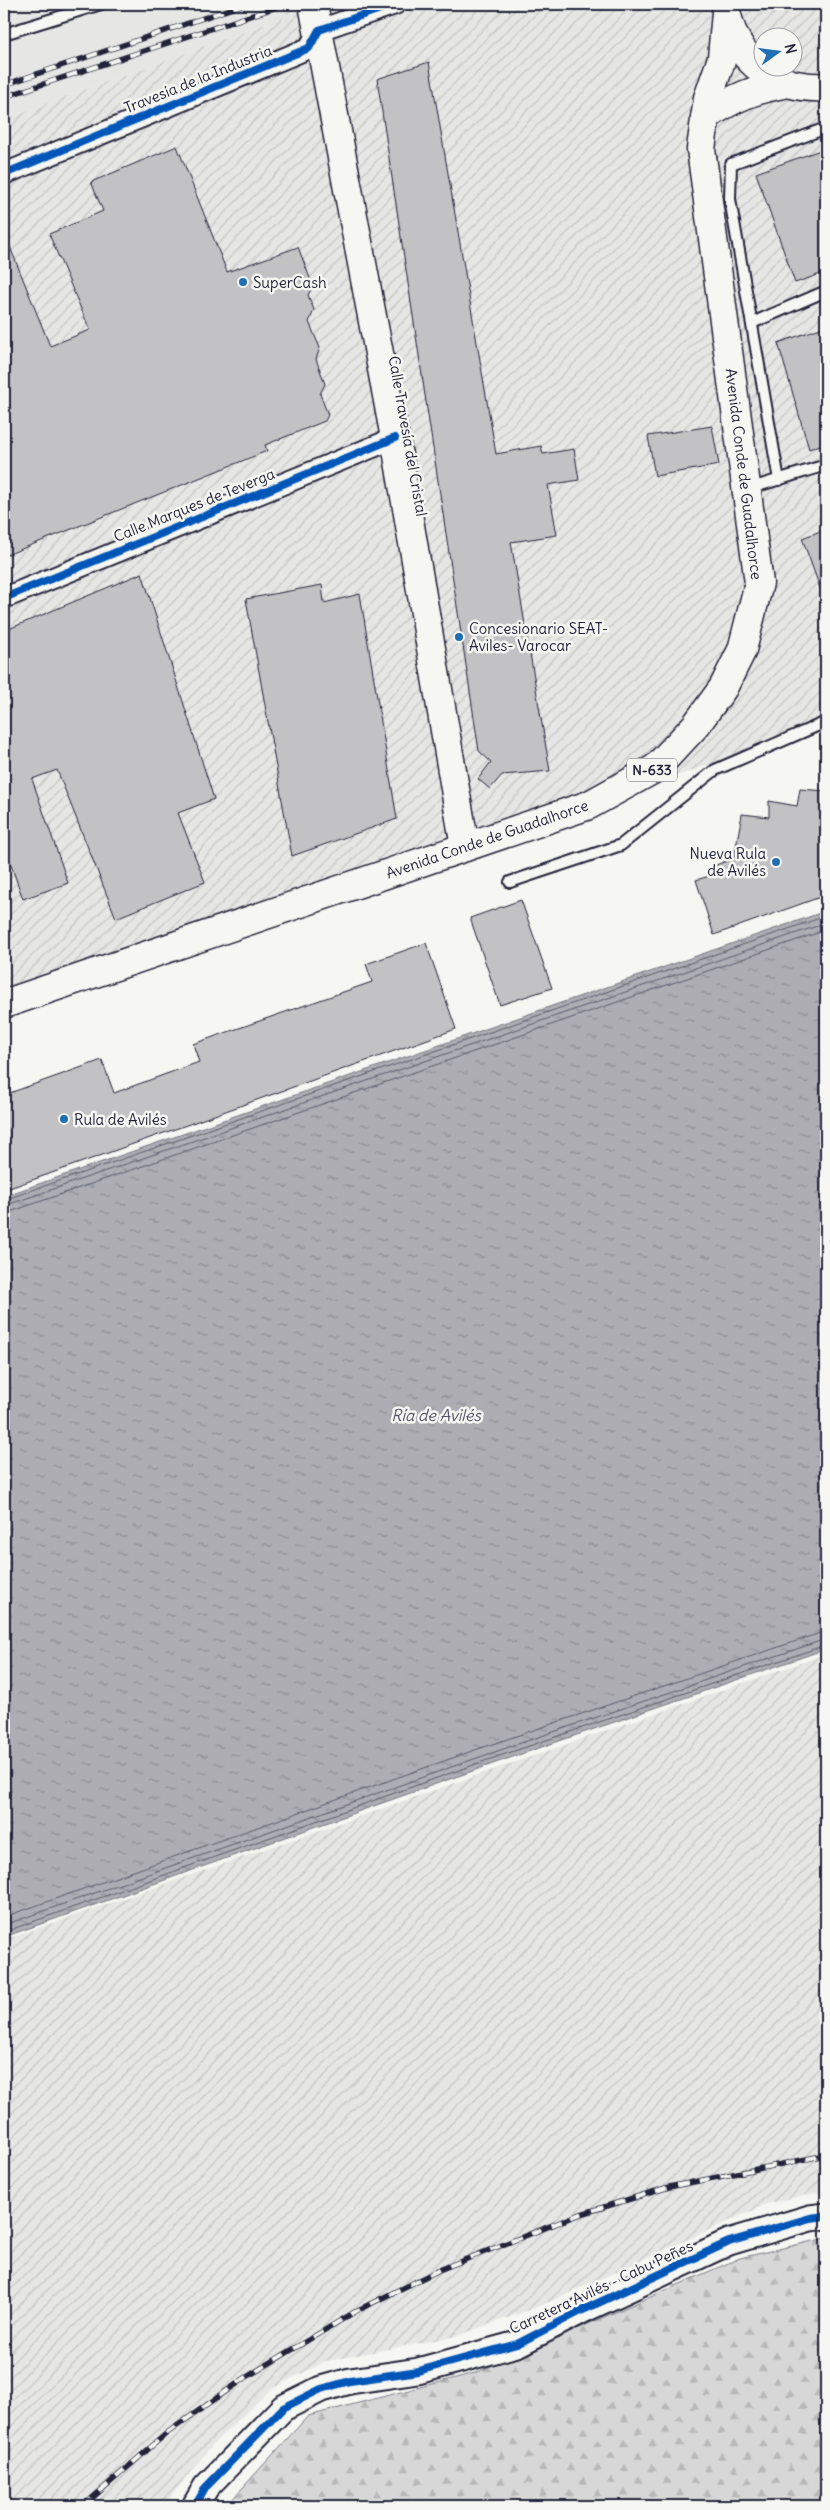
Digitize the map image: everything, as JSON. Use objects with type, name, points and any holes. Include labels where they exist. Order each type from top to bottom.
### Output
[{"type":"main road","name":"Calle Travesía del Cristal","points":[[313,4],[395,438],[466,847]]},
{"type":"main road","points":[[725,8],[731,31],[749,60],[773,78],[807,88],[826,87]]},
{"type":"main road","name":"Avenida Conde de Guadalhorce","points":[[4,1004],[589,805],[656,768],[696,725],[723,688],[742,650],[759,583],[748,489],[704,182],[701,149],[708,98],[722,58],[725,8]]},
{"type":"main road","points":[[705,117],[728,101],[757,89],[788,83]]},
{"type":"street","points":[[319,30],[395,4]]},
{"type":"street","name":"Travesía de la Industria","points":[[4,174],[308,48],[319,30]]},
{"type":"street","name":"Calle Marques de Teverga","points":[[4,598],[395,438]]},
{"type":"street","name":"Carretera Avilés - Cabu Peñes","points":[[195,2506],[206,2487],[283,2408],[321,2389],[350,2381],[418,2371],[517,2344],[585,2309],[730,2242],[810,2218],[826,2216]]},
{"type":"lane","points":[[4,34],[100,4]]},
{"type":"lane","name":"Avenida Conde de Guadalhorce","points":[[779,480],[730,198],[731,164],[826,128]]},
{"type":"lane","points":[[752,323],[826,292]]},
{"type":"lane","points":[[748,489],[826,464]]},
{"type":"lane","points":[[510,882],[621,846],[716,770],[826,722]]},
{"type":"shaded area","points":[[4,4],[283,4],[287,16],[4,119]]},
{"type":"shaded area","points":[[283,4],[826,4],[826,724],[4,1011],[4,119],[287,16]]},
{"type":"shaded area","points":[[826,1654],[826,2191],[769,2203],[540,2306],[457,2336],[326,2361],[271,2389],[214,2443],[172,2495],[166,2506],[4,2506],[4,1940]]},
{"type":"green space","points":[[826,2238],[826,2506],[226,2506],[308,2416],[475,2373],[740,2258]]},
{"type":"water","name":"Ría de Avilés","points":[[826,911],[826,1649],[481,1768],[4,1937],[4,1196]]},
{"type":"building","points":[[429,62],[496,454],[541,446],[543,454],[574,449],[579,480],[548,485],[557,535],[511,542],[550,771],[502,775],[490,789],[478,779],[491,762],[479,751],[377,79]]},
{"type":"building","points":[[177,146],[227,272],[298,247],[313,286],[308,295],[314,310],[309,322],[320,348],[316,359],[325,384],[320,394],[328,415],[325,421],[265,445],[267,451],[4,556],[4,232],[50,346],[90,330],[49,234],[103,211],[91,182]]},
{"type":"building","points":[[826,148],[826,272],[795,283],[756,173]]},
{"type":"building","points":[[826,326],[826,443],[809,449],[778,343]]},
{"type":"building","points":[[712,426],[719,465],[655,476],[648,436]]},
{"type":"building","points":[[826,529],[826,599],[824,599],[802,538]]},
{"type":"building","points":[[142,573],[214,799],[178,813],[205,882],[116,918],[57,770],[32,779],[68,883],[23,899],[4,845],[4,631]]},
{"type":"building","points":[[322,585],[324,603],[360,594],[397,819],[292,856],[246,599]]},
{"type":"building","name":"Nueva Rula de Avilés","points":[[800,789],[826,791],[826,895],[714,935],[696,880],[719,873],[716,865],[734,858],[742,814],[769,817],[769,801],[797,806]]},
{"type":"building","points":[[521,900],[552,988],[500,1005],[470,918]]},
{"type":"building","points":[[426,943],[456,1029],[4,1190],[4,1095],[102,1060],[114,1093],[199,1062],[193,1044],[372,982],[366,964]]},
{"type":"railway","points":[[4,85],[245,4]]},
{"type":"railway","points":[[4,97],[286,4]]},
{"type":"railway","points":[[83,2506],[167,2433],[245,2378],[358,2310],[439,2270],[578,2215],[669,2187],[826,2155]]},
{"type":"cycle path","points":[[4,174],[309,48],[319,30],[395,4]]},
{"type":"cycle path","points":[[4,598],[395,438]]},
{"type":"cycle path","points":[[195,2506],[206,2487],[283,2408],[321,2389],[350,2381],[418,2371],[517,2344],[585,2309],[729,2242],[810,2218],[826,2216]]},
{"type":"place","name":"SuperCash","points":[[243,282]]},
{"type":"place","name":"Concesionario SEAT- Aviles- Varocar","points":[[459,637]]},
{"type":"place","name":"Nueva Rula de Avilés","points":[[776,862]]},
{"type":"place","name":"Rula de Avilés","points":[[64,1119]]}]
